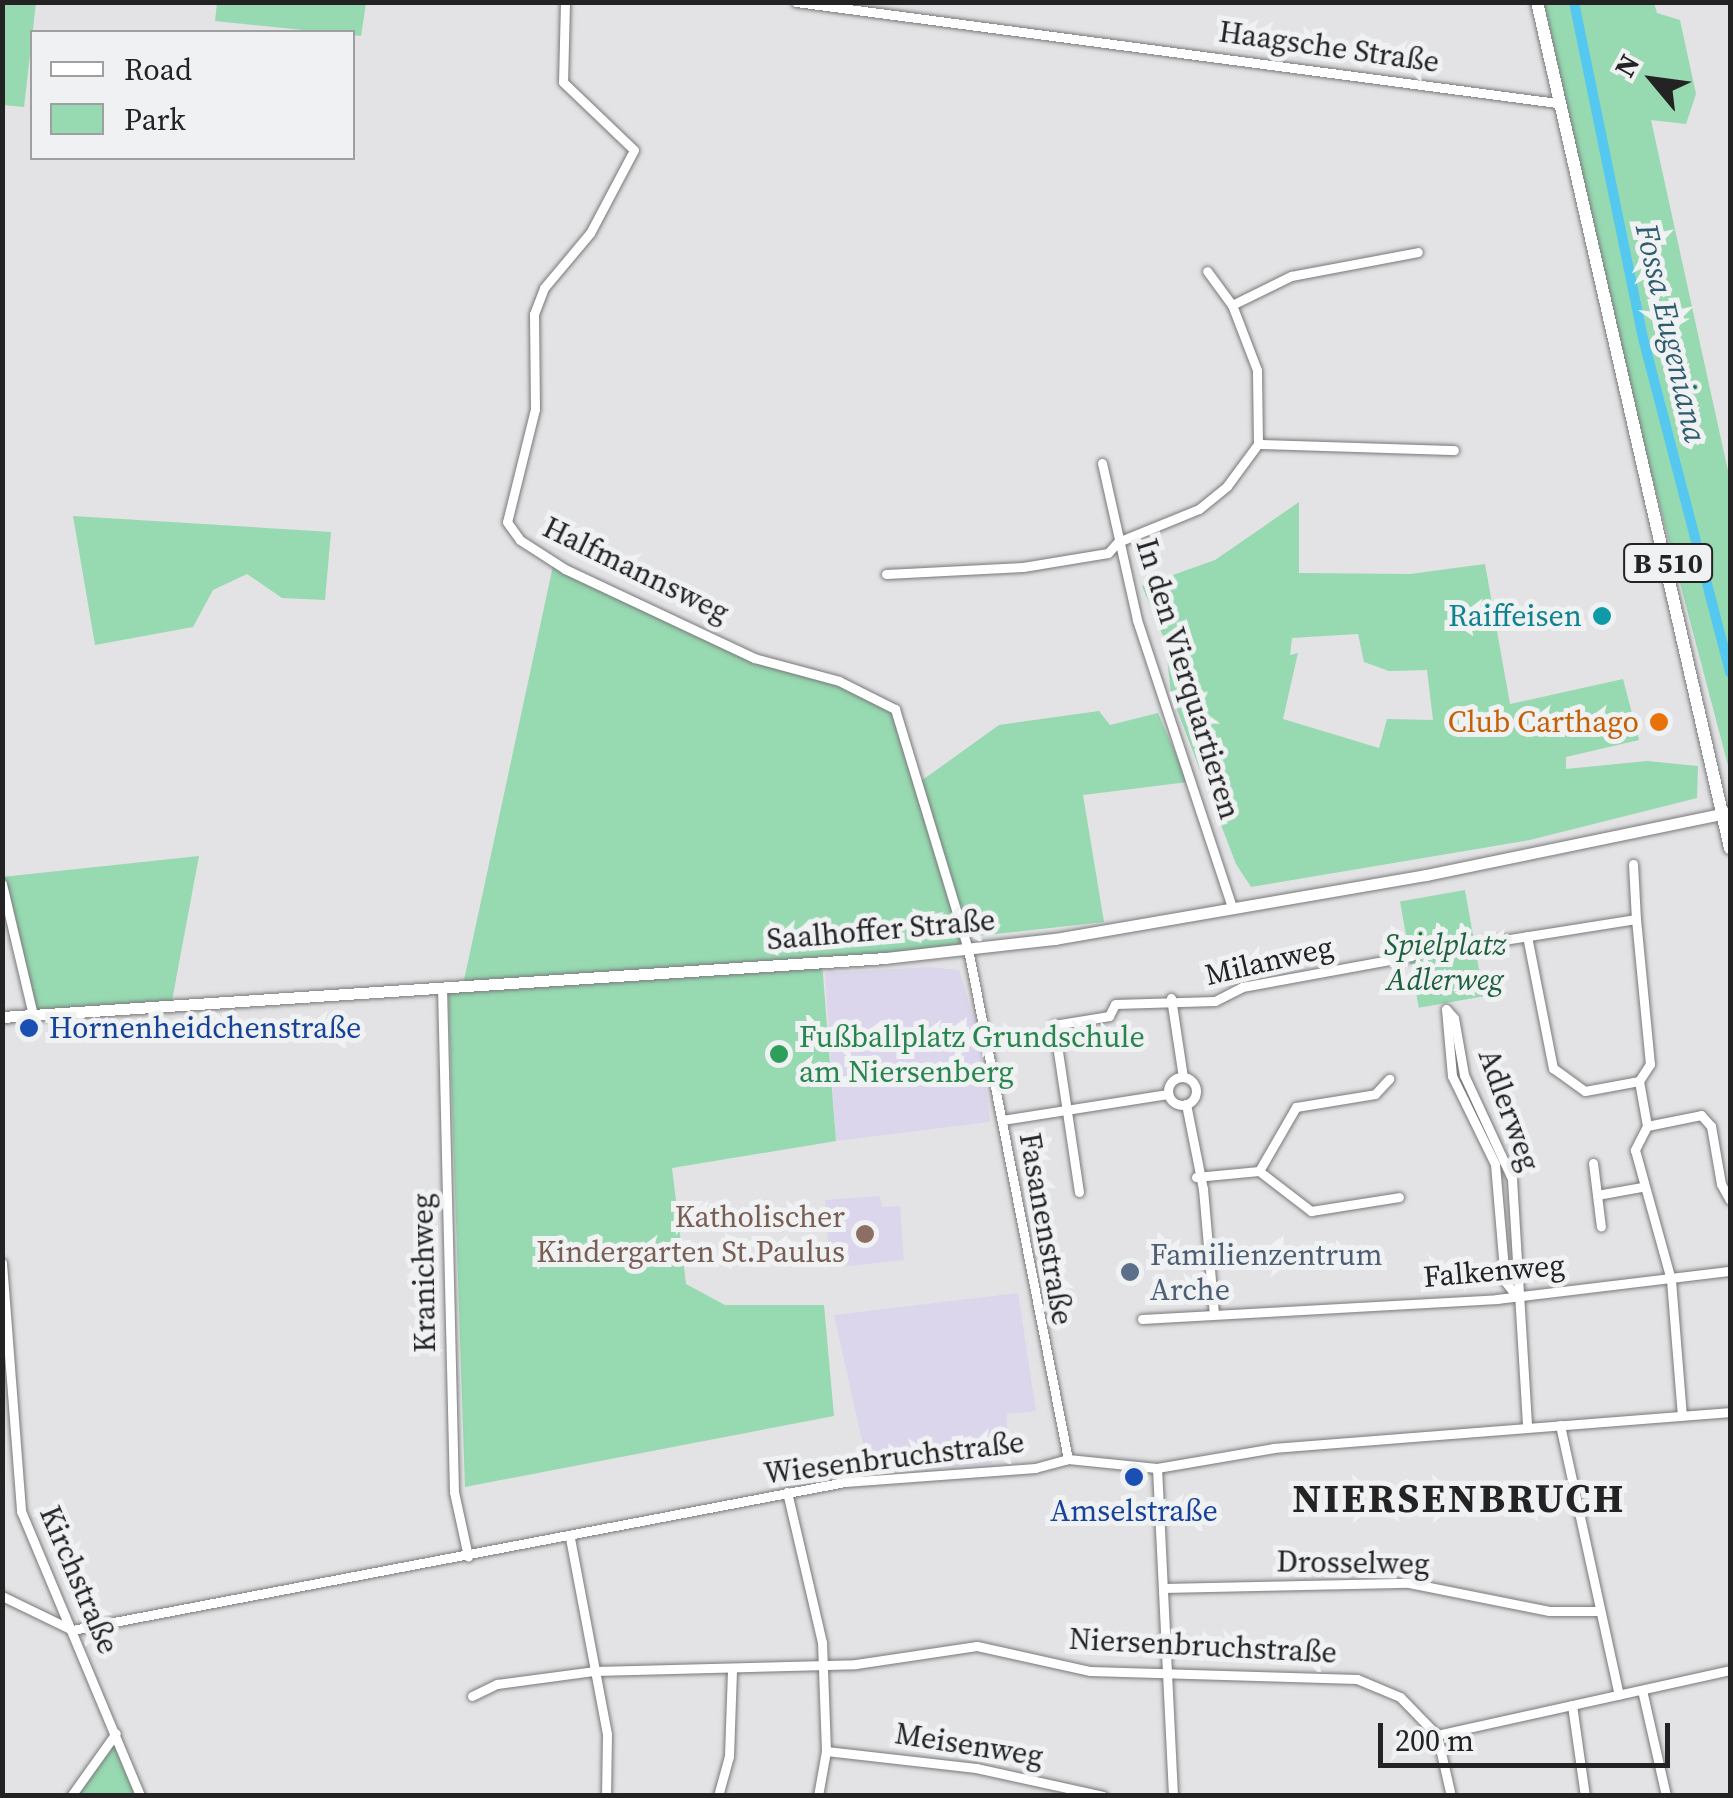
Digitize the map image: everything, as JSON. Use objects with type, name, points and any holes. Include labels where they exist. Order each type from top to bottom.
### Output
[{"type":"main road","name":"B 510","points":[[1537,2],[1557,103],[1727,813],[1730,848]]},
{"type":"main road","name":"Saalhoffer Straße","points":[[2,1017],[968,949],[1232,908],[1727,813]]},
{"type":"street","name":"Halfmannsweg","points":[[564,2],[562,82],[634,150],[590,233],[544,288],[534,314],[534,413],[509,499],[510,529],[565,569],[754,658],[839,680],[894,709],[968,949]]},
{"type":"street","name":"Haagsche Straße","points":[[796,2],[1557,103]]},
{"type":"street","points":[[1232,305],[1291,276],[1418,252]]},
{"type":"street","points":[[886,574],[1022,567],[1108,552],[1118,542],[1199,509],[1227,486],[1258,444],[1257,370],[1232,305],[1207,271]]},
{"type":"street","points":[[1258,444],[1454,450]]},
{"type":"street","name":"In den Vierquartieren","points":[[1102,464],[1144,642],[1232,908]]},
{"type":"street","points":[[1634,864],[1650,1064],[1639,1082],[1647,1126],[1635,1150],[1642,1187],[1661,1230],[1670,1280],[1682,1416]]},
{"type":"street","points":[[2,884],[33,1015]]},
{"type":"street","points":[[1472,946],[1636,919]]},
{"type":"street","points":[[1527,936],[1553,1068],[1586,1091],[1639,1082]]},
{"type":"street","name":"Fasanenstraße","points":[[968,949],[1068,1458]]},
{"type":"street","name":"Milanweg","points":[[1068,1110],[1054,1025],[1109,1016],[1114,1004],[1171,998],[1182,1005],[1215,1001],[1242,986],[1412,956]]},
{"type":"street","name":"Kranichweg","points":[[442,987],[454,1492],[468,1556]]},
{"type":"street","points":[[1171,998],[1183,1076],[1196,1088],[1186,1104],[1196,1177],[1203,1189],[1214,1314]]},
{"type":"street","name":"Adlerweg","points":[[1515,1294],[1505,1281],[1495,1164],[1452,1076],[1446,1010],[1454,1018],[1464,1075],[1512,1179],[1515,1294],[1527,1427]]},
{"type":"street","points":[[1168,1094],[1170,1083],[1183,1076]]},
{"type":"street","points":[[1259,1170],[1296,1107],[1374,1094],[1389,1079]]},
{"type":"street","points":[[1002,1120],[1168,1094],[1186,1104]]},
{"type":"street","points":[[1068,1110],[1079,1192]]},
{"type":"street","points":[[1647,1126],[1701,1115],[1711,1126],[1720,1184],[1730,1200]]},
{"type":"street","points":[[1593,1162],[1601,1227]]},
{"type":"street","points":[[1196,1177],[1259,1170],[1311,1212],[1399,1197]]},
{"type":"street","points":[[1597,1194],[1642,1187]]},
{"type":"street","name":"Kirchstraße","points":[[2,1263],[21,1511],[140,1796]]},
{"type":"street","name":"Falkenweg","points":[[1142,1320],[1515,1294],[1730,1271]]},
{"type":"street","name":"Wiesenbruchstraße","points":[[72,1630],[570,1538],[787,1492],[1068,1458],[1157,1468],[1274,1448],[1730,1412]]},
{"type":"street","points":[[1560,1425],[1618,1696]]},
{"type":"street","points":[[1157,1468],[1173,1796]]},
{"type":"street","points":[[787,1492],[824,1666],[826,1751],[818,1796]]},
{"type":"street","points":[[570,1538],[607,1734],[606,1796]]},
{"type":"street","name":"Drosselweg","points":[[1163,1588],[1410,1583],[1548,1611],[1600,1611]]},
{"type":"street","points":[[2,1596],[72,1630]]},
{"type":"street","name":"Niersenbruchstraße","points":[[472,1696],[497,1684],[595,1671],[824,1666],[977,1646],[1090,1670],[1170,1676],[1357,1680],[1400,1696],[1438,1735]]},
{"type":"street","points":[[718,1796],[729,1756],[732,1668]]},
{"type":"street","points":[[1451,1796],[1438,1735],[1730,1670]]},
{"type":"street","points":[[1642,1690],[1666,1796]]},
{"type":"street","points":[[1572,1706],[1585,1796]]},
{"type":"street","points":[[71,1796],[116,1733]]},
{"type":"street","name":"Meisenweg","points":[[826,1751],[976,1768],[1103,1796]]},
{"type":"shaded area","points":[[929,967],[959,970],[981,1041],[990,1122],[836,1141],[825,973]]},
{"type":"shaded area","name":"Katholischer Kindergarten St.Paulus","points":[[880,1196],[882,1207],[900,1206],[904,1260],[830,1268],[825,1200]]},
{"type":"shaded area","points":[[1018,1293],[1036,1411],[1007,1414],[1006,1450],[992,1452],[992,1464],[869,1472],[834,1315]]},
{"type":"green space","points":[[3,2],[36,3],[24,107],[3,105]]},
{"type":"green space","points":[[217,2],[366,3],[361,36],[355,35],[355,30],[303,30],[215,21]]},
{"type":"green space","points":[[1544,3],[1654,3],[1657,13],[1680,20],[1696,94],[1686,124],[1651,120],[1730,480],[1730,773],[1624,370]]},
{"type":"green space","points":[[1299,502],[1299,573],[1410,574],[1485,564],[1510,704],[1623,679],[1639,740],[1566,757],[1566,769],[1647,761],[1698,766],[1697,798],[1530,840],[1251,887],[1236,864],[1171,694],[1165,641],[1142,586],[1215,560]],"holes":[[[1358,634],[1364,662],[1389,671],[1427,670],[1433,720],[1387,719],[1379,748],[1283,719],[1298,653],[1290,655],[1292,638]]]},
{"type":"green space","points":[[73,516],[331,532],[325,600],[282,598],[247,574],[213,590],[193,627],[95,645]]},
{"type":"green space","points":[[554,561],[758,660],[839,681],[899,711],[921,781],[999,725],[1099,711],[1110,725],[1158,713],[1188,782],[1083,795],[1104,922],[967,937],[968,949],[822,962],[836,1141],[672,1168],[686,1284],[725,1305],[824,1305],[834,1416],[465,1487],[448,986],[463,985]]},
{"type":"green space","points":[[199,856],[171,1006],[33,1015],[2,877]]},
{"type":"green space","name":"Spielplatz Adlerweg","points":[[1465,890],[1484,996],[1419,1008],[1400,901]]},
{"type":"green space","points":[[116,1733],[140,1795],[71,1796]]},
{"type":"waterway","name":"Fossa Eugeniana","points":[[1574,2],[1643,338],[1730,673]]},
{"type":"place","name":"Raiffeisen","points":[[1602,616]]},
{"type":"place","name":"Club Carthago","points":[[1659,722]]},
{"type":"place","name":"Hornenheidchenstraße","points":[[29,1028]]},
{"type":"place","name":"Fußballplatz Grundschule am Niersenberg","points":[[779,1054]]},
{"type":"place","name":"Katholischer Kindergarten St.Paulus","points":[[865,1234]]},
{"type":"place","name":"Familienzentrum Arche","points":[[1130,1272]]},
{"type":"place","name":"Amselstraße","points":[[1134,1477]]},
{"type":"district","name":"NIERSENBRUCH","points":[[1459,1498]]}]
